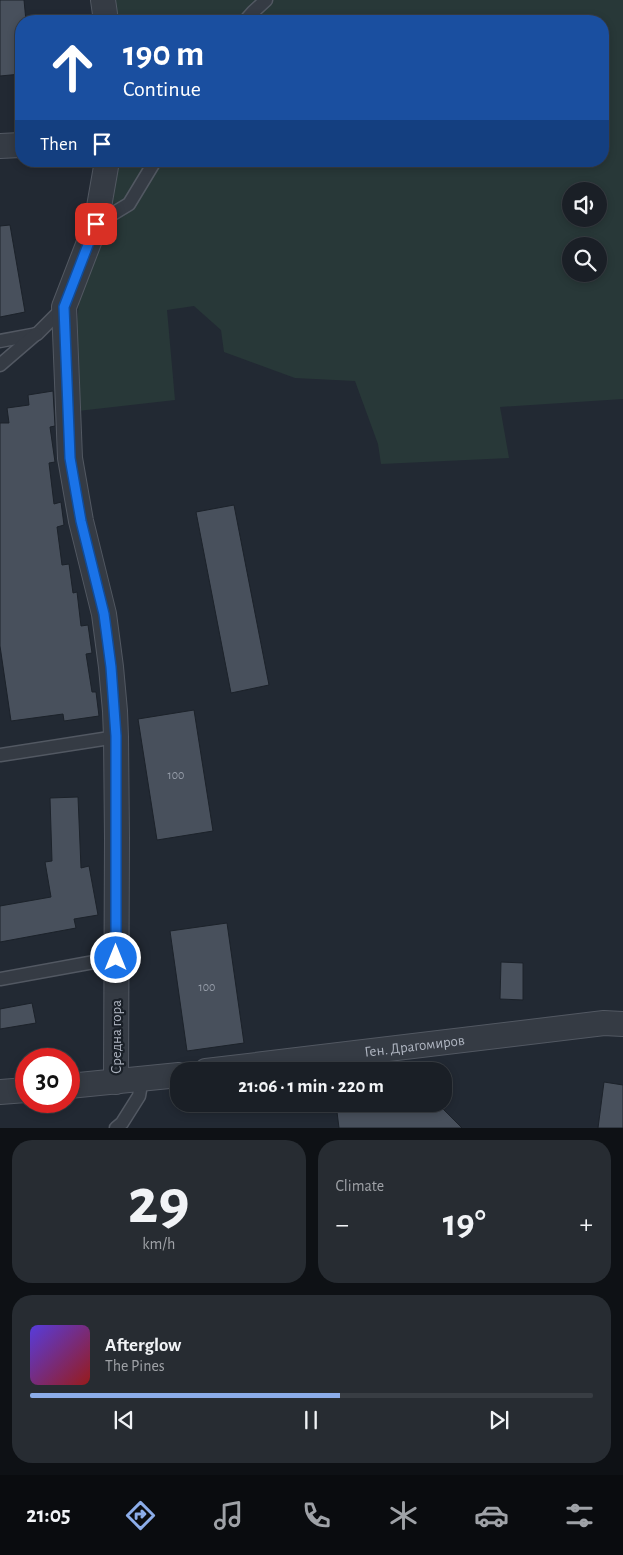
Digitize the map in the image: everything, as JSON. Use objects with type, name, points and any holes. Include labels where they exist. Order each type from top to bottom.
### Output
[{"type":"street","points":[[103,0],[105,15]]},
{"type":"street","points":[[0,146],[15,145]]},
{"type":"street","points":[[64,307],[96,224],[106,167]]},
{"type":"street","name":"Средна гора","points":[[64,307],[70,458],[81,521],[104,614],[111,667],[116,736],[116,1082]]},
{"type":"street","name":"Ген. Драгомиров","points":[[281,1062],[604,1023],[623,1024]]},
{"type":"street","points":[[80,1085],[170,1076]]},
{"type":"street","points":[[0,1092],[15,1091]]},
{"type":"lane","points":[[251,15],[266,0]]},
{"type":"lane","points":[[96,224],[129,204],[151,167]]},
{"type":"lane","points":[[0,365],[37,334],[64,307]]},
{"type":"lane","points":[[0,341],[37,334]]},
{"type":"lane","points":[[0,755],[116,736]]},
{"type":"lane","points":[[0,979],[116,958]]},
{"type":"lane","points":[[116,1128],[122,1123],[139,1096],[142,1079]]},
{"type":"shaded area","points":[[103,0],[623,0],[623,399],[500,407],[509,458],[381,464],[378,444],[355,381],[295,378],[224,352],[221,330],[194,306],[167,310],[175,400],[69,412],[83,257],[106,167],[609,167],[609,15],[105,15]]},
{"type":"building","points":[[0,0],[24,0],[25,15],[15,15],[15,75],[0,76]]},
{"type":"building","points":[[10,225],[25,312],[0,317],[0,226]]},
{"type":"building","points":[[53,391],[55,426],[50,427],[55,462],[49,463],[54,504],[61,502],[64,525],[57,527],[62,565],[69,564],[73,593],[77,592],[81,626],[88,625],[92,653],[86,654],[92,692],[96,692],[99,716],[64,721],[63,714],[11,721],[0,646],[0,423],[9,423],[7,408],[29,405],[28,395]]},
{"type":"building","points":[[234,505],[269,685],[231,693],[196,512]]},
{"type":"building","points":[[194,710],[213,831],[157,840],[138,719]]},
{"type":"building","points":[[78,797],[81,868],[89,866],[98,915],[74,919],[76,928],[0,942],[0,906],[51,897],[45,862],[52,861],[50,798]]},
{"type":"building","points":[[227,923],[244,1043],[187,1051],[170,931]]},
{"type":"building","points":[[501,962],[523,963],[523,1000],[500,999]]},
{"type":"building","points":[[32,1003],[36,1023],[0,1029],[0,1009]]},
{"type":"building","points":[[604,1082],[623,1085],[623,1128],[598,1128]]},
{"type":"building","points":[[337,1112],[446,1112],[462,1128],[339,1128]]},
{"type":"route","points":[[96,224],[64,307],[70,458],[81,521],[104,614],[115,710],[116,958]]}]
